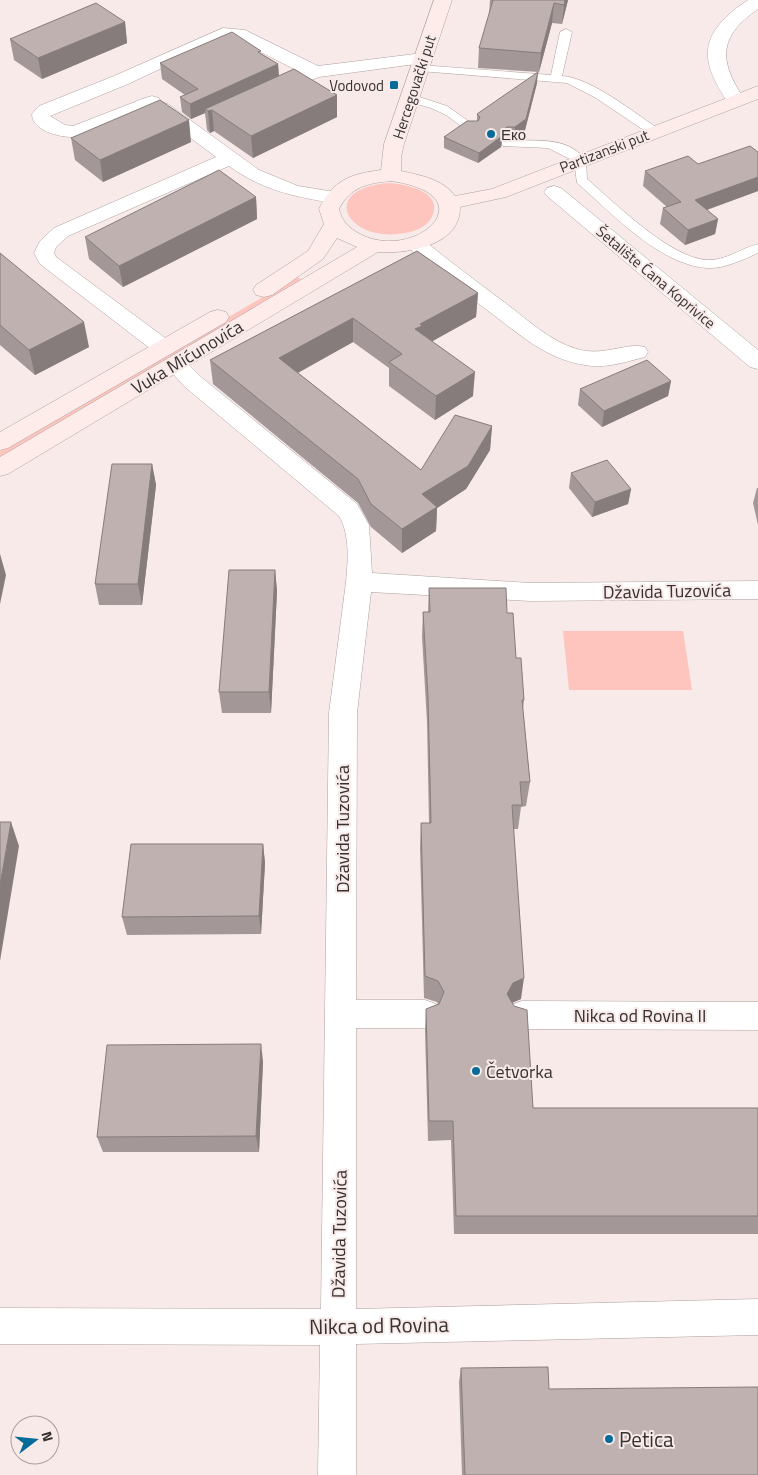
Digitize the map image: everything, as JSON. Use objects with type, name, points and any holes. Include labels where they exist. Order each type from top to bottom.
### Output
[{"type":"main road","name":"Hercegovački put","points":[[391,175],[391,157],[443,0]]},
{"type":"main road","name":"Partizanski put","points":[[448,203],[485,197],[758,92]]},
{"type":"main road","points":[[391,175],[416,179],[428,183],[437,189],[448,203],[450,210],[444,226],[427,239],[415,243],[388,246],[375,245],[351,238],[334,225],[329,209],[334,197],[344,187],[365,178],[391,175]]},
{"type":"main road","name":"Vuka Mićunovića","points":[[0,468],[301,266],[316,255],[334,225]]},
{"type":"main road","name":"Vuka Mićunovića","points":[[2,436],[169,356],[375,245]]},
{"type":"street","points":[[736,100],[723,84],[716,62],[716,45],[724,30],[743,10],[758,1]]},
{"type":"street","points":[[152,102],[76,132],[60,132],[41,118],[41,114],[46,110],[121,80],[223,32],[239,34],[315,72]]},
{"type":"street","points":[[279,88],[315,72],[421,63]]},
{"type":"street","points":[[121,80],[252,174],[276,186],[294,191],[334,197]]},
{"type":"street","points":[[189,128],[207,120]]},
{"type":"street","points":[[229,159],[61,232],[47,245],[44,253],[47,260],[169,356],[193,382],[348,510],[357,525],[360,543],[360,582]]},
{"type":"street","name":"Šetalište Ćana Koprivice","points":[[554,192],[758,362]]},
{"type":"street","points":[[415,243],[437,263],[544,342],[565,353],[583,358],[599,359],[637,352]]},
{"type":"street","name":"Džavida Tuzovića","points":[[337,1475],[343,713],[360,582],[530,592],[758,590]]},
{"type":"street","points":[[340,1014],[425,1014]]},
{"type":"street","name":"Nikca od Rovina II","points":[[522,1015],[758,1016]]},
{"type":"street","name":"Nikca od Rovina","points":[[0,1326],[338,1327],[758,1317]]},
{"type":"lane","points":[[556,79],[566,32]]},
{"type":"lane","points":[[421,63],[569,80],[600,95],[655,132]]},
{"type":"lane","points":[[410,98],[428,101],[448,109],[472,128]]},
{"type":"lane","points":[[507,143],[517,145],[542,143],[559,147],[580,160],[582,180],[666,251],[688,261],[706,265],[725,262],[758,248]]},
{"type":"shaded area","points":[[389,183],[412,187],[427,194],[434,206],[432,218],[427,224],[410,232],[389,234],[371,232],[357,225],[349,215],[347,205],[352,195],[366,187]]},
{"type":"shaded area","points":[[297,277],[302,280],[0,458],[0,451]]},
{"type":"shaded area","points":[[563,631],[683,631],[692,690],[569,690]]},
{"type":"building","points":[[493,0],[565,0],[564,5],[554,3],[541,53],[479,48]]},
{"type":"building","points":[[96,3],[125,22],[38,58],[10,39]]},
{"type":"building","points":[[232,32],[261,51],[258,52],[278,64],[190,104],[180,97],[198,89],[160,63]]},
{"type":"building","points":[[294,69],[337,95],[251,136],[212,110],[208,111],[205,109]]},
{"type":"building","points":[[538,72],[526,119],[515,127],[507,127],[501,131],[502,136],[479,153],[444,137],[467,121],[478,121],[480,117],[477,114]]},
{"type":"building","points":[[160,100],[189,120],[100,160],[71,138]]},
{"type":"building","points":[[750,146],[758,152],[758,177],[695,200],[718,219],[688,230],[663,208],[681,202],[645,171],[688,156],[698,164]]},
{"type":"building","points":[[219,170],[256,197],[119,266],[85,237]]},
{"type":"building","points":[[417,251],[478,293],[420,324],[422,326],[415,329],[475,372],[436,396],[389,362],[402,354],[353,318],[279,358],[421,470],[455,415],[492,426],[468,466],[422,494],[437,507],[402,529],[371,504],[358,479],[210,360]]},
{"type":"building","points":[[0,253],[84,322],[29,350],[0,325]]},
{"type":"building","points":[[647,360],[671,381],[604,411],[580,389]]},
{"type":"building","points":[[607,460],[631,489],[595,502],[571,473]]},
{"type":"building","points":[[112,464],[152,464],[138,584],[95,584]]},
{"type":"building","points":[[229,570],[275,570],[269,692],[219,692]]},
{"type":"building","name":"Četvorka","points":[[429,588],[506,588],[507,613],[513,613],[516,658],[521,658],[524,700],[522,700],[530,782],[520,782],[522,805],[512,805],[524,978],[513,983],[507,994],[514,1006],[527,1010],[533,1108],[758,1108],[758,1216],[456,1216],[453,1121],[429,1121],[426,1009],[439,1004],[444,992],[438,981],[425,976],[421,823],[431,823],[428,697],[423,612],[430,612]]},
{"type":"building","points":[[0,822],[11,822],[0,885]]},
{"type":"building","points":[[131,844],[263,844],[259,916],[122,917]]},
{"type":"building","points":[[261,1044],[256,1136],[97,1137],[107,1045]]},
{"type":"building","name":"Petica","points":[[548,1367],[549,1389],[758,1387],[758,1475],[465,1475],[461,1368]]},
{"type":"place","name":"Vodovod","points":[[394,85]]},
{"type":"place","name":"Еко","points":[[491,134]]},
{"type":"place","name":"Četvorka","points":[[476,1071]]},
{"type":"place","name":"Petica","points":[[609,1439]]}]
